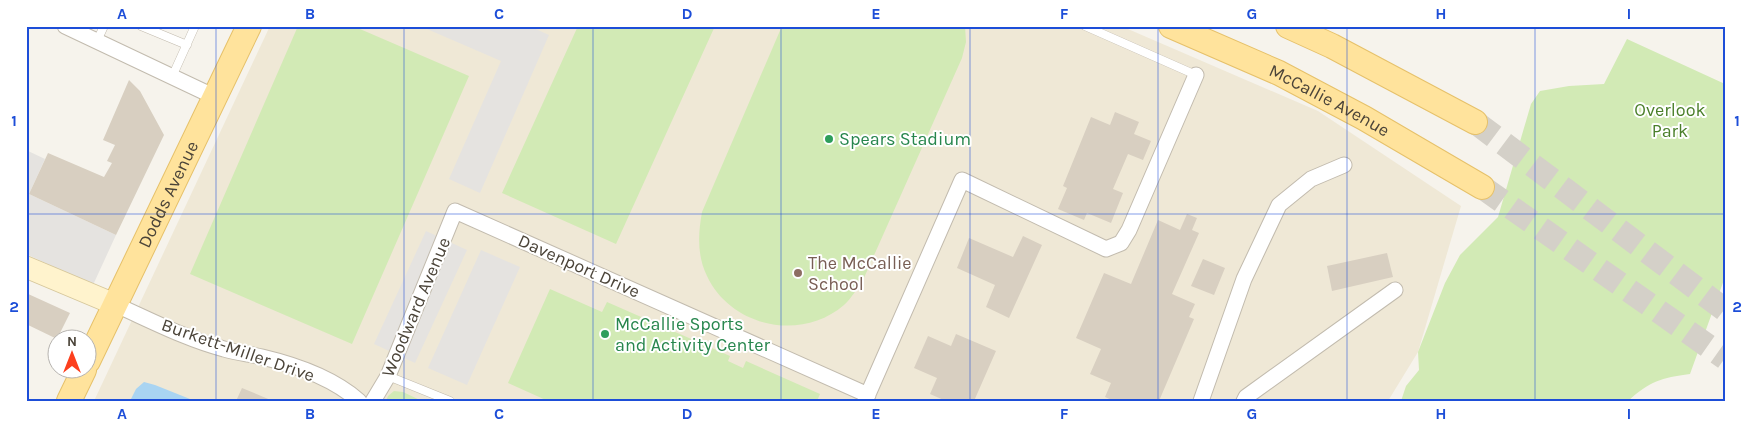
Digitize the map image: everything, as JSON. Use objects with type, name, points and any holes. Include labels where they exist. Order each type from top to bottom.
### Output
[{"type":"main road","name":"Dodds Avenue","points":[[98,340],[249,26]]},
{"type":"main road","name":"McCallie Avenue","points":[[1171,26],[1207,34],[1364,118],[1482,187]]},
{"type":"main road","points":[[1288,26],[1332,46],[1475,122]]},
{"type":"main road","points":[[26,266],[114,304]]},
{"type":"main road","points":[[69,401],[79,380]]},
{"type":"street","points":[[64,26],[215,97]]},
{"type":"street","points":[[866,398],[962,180],[1106,249],[1121,243],[1129,230],[1196,75]]},
{"type":"street","points":[[1201,401],[1244,279],[1279,205],[1311,179],[1344,165]]},
{"type":"street","name":"Davenport Drive","points":[[455,211],[866,398]]},
{"type":"street","name":"Woodward Avenue","points":[[373,401],[388,376],[455,211]]},
{"type":"street","points":[[1244,401],[1246,397],[1395,290]]},
{"type":"street","name":"Burkett-Miller Drive","points":[[114,304],[192,339],[298,367],[350,393],[359,401]]},
{"type":"lane","points":[[97,41],[104,26]]},
{"type":"lane","points":[[141,26],[187,45]]},
{"type":"lane","points":[[172,77],[195,26]]},
{"type":"lane","points":[[1085,26],[1196,75]]},
{"type":"lane","points":[[388,376],[450,401]]},
{"type":"shaded area","name":"The McCallie School","points":[[270,26],[1121,26],[1318,111],[1461,206],[1418,352],[1388,401],[94,401]]},
{"type":"shaded area","points":[[420,26],[529,26],[549,35],[480,193],[449,179],[501,61]]},
{"type":"shaded area","points":[[26,150],[45,159],[29,194],[116,235],[93,285],[26,254]]},
{"type":"shaded area","points":[[426,231],[467,250],[415,363],[374,344]]},
{"type":"shaded area","points":[[481,250],[520,267],[467,385],[428,368]]},
{"type":"green space","points":[[298,26],[353,26],[469,76],[352,344],[190,274]]},
{"type":"green space","points":[[578,26],[715,26],[616,244],[502,193]]},
{"type":"green space","name":"Spears Stadium","points":[[782,26],[965,26],[966,42],[962,58],[863,280],[844,305],[827,316],[808,323],[788,326],[768,324],[732,307],[718,293],[707,276],[701,261],[699,245],[702,212]]},
{"type":"green space","name":"Overlook Park","points":[[1627,39],[1725,84],[1725,277],[1690,374],[1656,382],[1643,389],[1628,401],[1401,401],[1406,386],[1419,370],[1418,352],[1445,283],[1460,255],[1498,217],[1531,104],[1540,91],[1569,86],[1604,84]]},
{"type":"green space","name":"McCallie Sports and Activity Center","points":[[550,289],[602,312],[607,302],[730,356],[728,361],[743,368],[746,361],[820,394],[817,401],[548,401],[508,383]]},
{"type":"green space","points":[[394,391],[403,392],[422,401],[386,401],[388,396]]},
{"type":"water","points":[[144,382],[195,401],[130,401],[136,389]]},
{"type":"building","points":[[129,80],[140,91],[164,135],[116,235],[29,194],[48,153],[104,177],[112,163],[107,161],[115,145],[103,140]]},
{"type":"building","points":[[1115,112],[1139,122],[1134,134],[1151,141],[1143,160],[1128,154],[1113,189],[1123,193],[1111,223],[1087,213],[1084,220],[1058,209],[1067,188],[1063,186],[1091,117],[1110,125]]},
{"type":"building","points":[[1187,214],[1197,218],[1192,230],[1199,233],[1172,294],[1195,304],[1189,317],[1194,319],[1159,401],[1114,401],[1105,397],[1111,383],[1090,374],[1101,349],[1076,338],[1104,273],[1131,284],[1158,220],[1180,230]]},
{"type":"building","points":[[1023,236],[1042,245],[1009,318],[986,307],[995,285],[957,268],[969,238],[1013,257]]},
{"type":"building","points":[[1387,253],[1393,277],[1332,291],[1327,266]]},
{"type":"building","points":[[1203,259],[1225,268],[1214,295],[1191,286]]},
{"type":"building","points":[[26,293],[70,313],[62,330],[48,330],[48,335],[26,324]]},
{"type":"building","points":[[956,334],[996,351],[974,401],[946,401],[930,394],[937,378],[914,368],[928,336],[951,346]]},
{"type":"building","points":[[242,388],[273,401],[236,401]]},
{"type":"tunnel","points":[[1475,122],[1725,310]]},
{"type":"tunnel","points":[[1482,187],[1725,358]]},
{"type":"place","name":"Spears Stadium","points":[[829,139]]},
{"type":"place","name":"The McCallie School","points":[[798,273]]},
{"type":"place","name":"McCallie Sports and Activity Center","points":[[605,334]]}]
